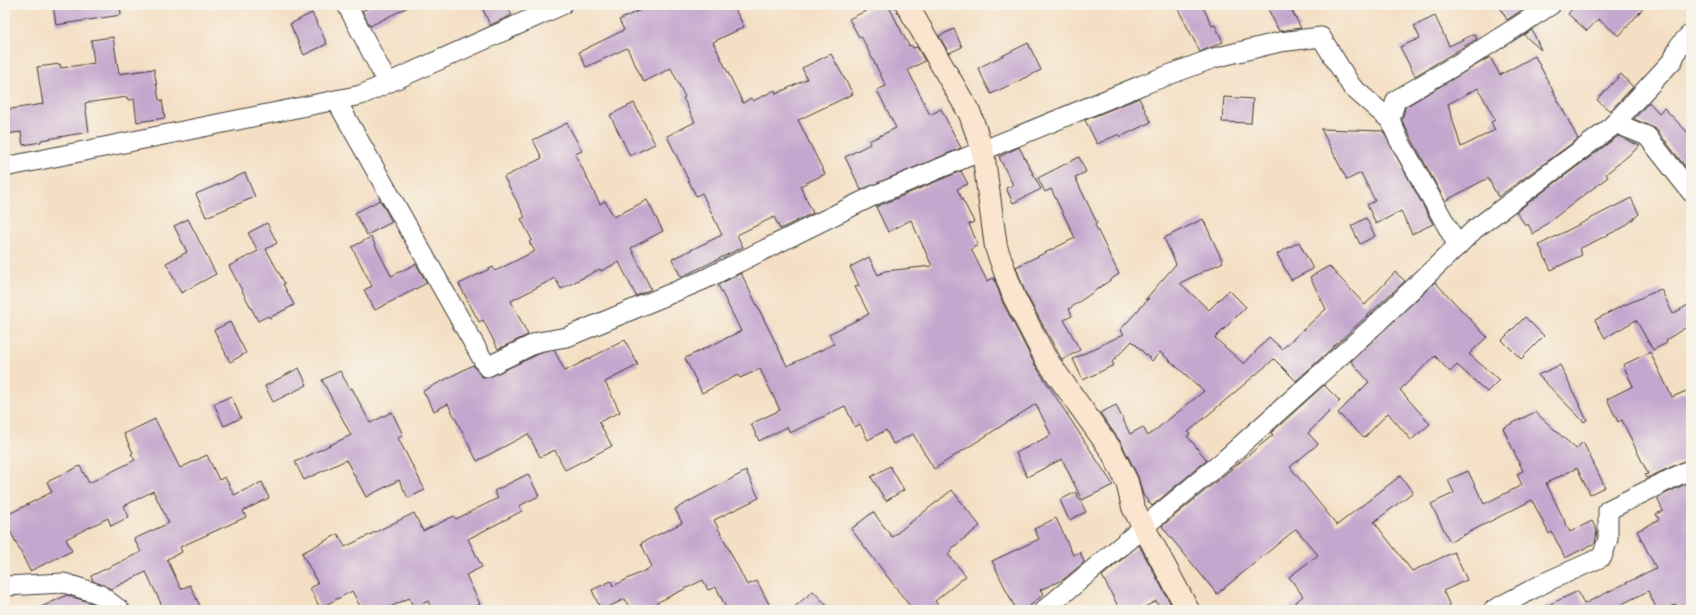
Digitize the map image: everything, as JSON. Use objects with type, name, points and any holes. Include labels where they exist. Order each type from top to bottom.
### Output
[{"type":"street","points":[[347,5],[387,82]]},
{"type":"street","points":[[5,167],[361,95],[387,82],[473,46],[562,5]]},
{"type":"street","points":[[907,5],[970,114],[983,152],[996,247],[1014,297],[1046,359],[1111,450],[1127,482],[1134,507],[1188,610]]},
{"type":"street","points":[[1390,120],[1396,100],[1468,58],[1551,5]]},
{"type":"street","points":[[1044,610],[1223,461],[1376,324],[1458,246],[1510,202],[1609,129],[1673,60],[1679,46],[1691,33]]},
{"type":"street","points":[[336,100],[487,367],[538,342],[567,337],[703,280],[875,195],[983,152],[1142,85],[1214,58],[1280,42],[1321,37],[1352,87],[1390,120],[1399,140],[1458,246]]},
{"type":"street","points":[[1615,122],[1647,136],[1691,192]]},
{"type":"street","points":[[1493,610],[1548,581],[1602,556],[1608,539],[1608,510],[1691,469]]},
{"type":"street","points":[[5,586],[64,583],[99,594],[120,610]]},
{"type":"building","points":[[53,5],[120,5],[121,15],[56,25]]},
{"type":"building","points":[[375,5],[412,5],[370,26],[362,11]]},
{"type":"building","points":[[481,5],[506,5],[512,15],[490,25]]},
{"type":"building","points":[[651,5],[733,5],[744,27],[713,42],[743,103],[751,98],[753,101],[775,90],[776,94],[807,79],[802,68],[831,54],[853,94],[798,120],[825,174],[800,186],[813,213],[780,229],[774,217],[737,235],[743,247],[681,277],[672,259],[722,235],[702,193],[696,196],[667,136],[695,122],[683,98],[685,97],[671,68],[644,82],[627,48],[586,67],[579,52],[624,30],[619,20]]},
{"type":"building","points":[[878,5],[888,5],[909,46],[911,45],[913,48],[917,47],[925,61],[908,70],[930,115],[941,109],[961,148],[861,190],[845,157],[870,144],[869,141],[896,128],[877,90],[886,86],[861,36],[859,37],[849,19]]},
{"type":"building","points":[[1176,5],[1202,5],[1212,26],[1215,25],[1223,42],[1200,52]]},
{"type":"building","points":[[1266,5],[1289,5],[1301,28],[1279,31]]},
{"type":"building","points":[[1499,5],[1520,5],[1522,10],[1507,20]]},
{"type":"building","points":[[1575,5],[1646,5],[1619,36],[1598,19],[1587,31],[1568,14]]},
{"type":"building","points":[[312,13],[327,44],[304,55],[290,24]]},
{"type":"building","points":[[1435,16],[1449,46],[1474,34],[1477,39],[1415,76],[1400,47],[1420,38],[1414,26]]},
{"type":"building","points":[[954,29],[962,47],[949,53],[939,36]]},
{"type":"building","points":[[1532,30],[1541,50],[1524,35]]},
{"type":"building","points":[[113,37],[119,74],[154,69],[159,100],[162,100],[165,118],[137,122],[134,99],[128,100],[127,97],[85,103],[89,132],[41,140],[41,142],[23,145],[21,132],[5,134],[5,110],[43,104],[37,67],[60,64],[61,68],[94,63],[91,40]]},
{"type":"building","points":[[1028,43],[1041,70],[991,94],[978,68]]},
{"type":"building","points":[[1535,56],[1578,139],[1498,197],[1488,178],[1445,201],[1402,121],[1405,107],[1490,57],[1500,75]],"holes":[[[1478,88],[1495,120],[1491,122],[1495,130],[1461,147],[1448,104]]]},
{"type":"building","points":[[1621,74],[1633,87],[1610,111],[1597,100]]},
{"type":"building","points":[[1224,97],[1253,99],[1251,123],[1222,122]]},
{"type":"building","points":[[1139,98],[1151,122],[1120,137],[1119,134],[1097,144],[1085,120]]},
{"type":"building","points":[[1649,102],[1659,113],[1664,108],[1691,136],[1691,174],[1656,129],[1634,119]]},
{"type":"building","points":[[634,103],[655,144],[630,156],[610,115]]},
{"type":"building","points":[[567,123],[582,151],[575,154],[600,204],[605,201],[614,217],[647,200],[663,231],[631,248],[651,289],[636,296],[619,262],[601,271],[600,269],[561,289],[555,278],[511,301],[528,335],[498,349],[483,320],[479,322],[459,284],[493,267],[495,271],[535,251],[529,242],[532,240],[521,219],[525,217],[504,177],[542,158],[533,140]]},
{"type":"building","points":[[1321,129],[1383,131],[1433,224],[1412,234],[1401,211],[1376,224],[1367,205],[1375,201],[1361,173],[1347,180]]},
{"type":"building","points":[[1618,136],[1640,146],[1606,174],[1608,177],[1533,234],[1528,224],[1526,226],[1516,212]]},
{"type":"building","points":[[1019,147],[1041,189],[1013,203],[1006,188],[1013,185],[999,157]]},
{"type":"building","points":[[1079,157],[1086,172],[1075,177],[1097,223],[1095,225],[1119,274],[1069,309],[1072,316],[1064,320],[1080,350],[1062,360],[1025,292],[1016,267],[1075,238],[1051,189],[1045,192],[1038,178]]},
{"type":"building","points":[[961,171],[968,184],[957,189],[974,222],[969,224],[978,245],[971,249],[987,281],[994,278],[1003,303],[1035,365],[1113,485],[1082,500],[1062,459],[1027,477],[1016,453],[1051,435],[1036,404],[934,469],[913,434],[893,444],[886,430],[868,440],[860,424],[855,427],[845,406],[790,433],[787,427],[759,441],[751,424],[780,410],[760,369],[740,378],[738,375],[702,393],[685,358],[741,331],[718,285],[741,273],[787,366],[834,344],[829,334],[869,314],[855,287],[859,285],[850,267],[869,257],[878,275],[885,271],[932,266],[911,220],[888,232],[876,207]]},
{"type":"building","points":[[245,173],[255,197],[206,217],[196,194]]},
{"type":"building","points":[[1631,198],[1639,214],[1624,227],[1579,249],[1582,255],[1551,270],[1539,245]]},
{"type":"building","points":[[380,200],[392,222],[367,235],[355,213]]},
{"type":"building","points":[[1366,218],[1375,236],[1360,244],[1351,226]]},
{"type":"building","points":[[188,219],[216,274],[181,293],[166,263],[187,252],[174,226]]},
{"type":"building","points":[[1203,219],[1223,262],[1180,283],[1209,310],[1229,290],[1246,307],[1215,338],[1244,364],[1269,337],[1282,349],[1326,309],[1310,277],[1329,266],[1365,305],[1395,272],[1405,281],[1296,381],[1274,359],[1188,432],[1190,434],[1187,436],[1207,460],[1152,506],[1143,495],[1138,477],[1122,444],[1100,413],[1116,405],[1130,434],[1143,427],[1148,436],[1204,391],[1160,352],[1152,361],[1132,341],[1112,362],[1114,365],[1083,380],[1073,359],[1124,334],[1120,330],[1149,298],[1145,300],[1176,264],[1164,238]]},
{"type":"building","points":[[267,223],[277,243],[266,249],[285,284],[283,284],[294,305],[269,318],[268,316],[258,321],[229,266],[258,251],[248,233]]},
{"type":"building","points":[[371,237],[391,276],[416,264],[427,283],[375,310],[364,290],[372,286],[352,247]]},
{"type":"building","points":[[1299,242],[1313,269],[1291,280],[1277,254]]},
{"type":"building","points":[[1435,282],[1487,337],[1469,354],[1499,380],[1487,392],[1457,365],[1450,372],[1435,356],[1400,390],[1430,424],[1411,440],[1388,413],[1364,438],[1338,413],[1369,382],[1351,361]]},
{"type":"building","points":[[1661,289],[1673,314],[1691,303],[1691,324],[1666,340],[1667,343],[1653,350],[1636,320],[1605,338],[1595,320]]},
{"type":"building","points":[[1525,317],[1544,336],[1521,359],[1502,340]]},
{"type":"building","points":[[230,322],[246,353],[230,362],[214,330]]},
{"type":"building","points":[[625,340],[638,365],[605,382],[620,412],[599,422],[612,446],[565,470],[555,450],[540,457],[528,434],[477,461],[448,404],[434,411],[423,391],[473,365],[481,376],[487,378],[541,353],[554,350],[565,371]]},
{"type":"building","points":[[1650,352],[1672,397],[1691,389],[1691,458],[1647,478],[1645,475],[1648,474],[1622,420],[1618,422],[1607,399],[1633,386],[1623,365]]},
{"type":"building","points":[[1560,365],[1587,420],[1584,422],[1538,375]]},
{"type":"building","points":[[299,368],[307,385],[273,402],[265,386]]},
{"type":"building","points":[[340,371],[350,389],[352,388],[370,423],[392,412],[403,435],[398,438],[425,490],[408,498],[399,480],[366,497],[346,460],[304,480],[295,462],[351,435],[322,380]]},
{"type":"building","points":[[1324,385],[1340,401],[1308,433],[1318,444],[1290,467],[1337,525],[1400,476],[1413,492],[1374,522],[1412,571],[1454,552],[1467,580],[1443,591],[1452,610],[1286,610],[1303,596],[1289,577],[1318,555],[1296,529],[1217,594],[1163,528],[1162,526],[1273,435],[1271,433]]},
{"type":"building","points":[[231,396],[241,418],[224,426],[214,404]]},
{"type":"building","points":[[1535,412],[1576,449],[1583,442],[1605,487],[1590,494],[1577,468],[1546,483],[1570,532],[1592,521],[1597,531],[1595,543],[1565,558],[1552,532],[1549,534],[1532,500],[1450,542],[1431,504],[1454,493],[1448,480],[1468,471],[1484,504],[1522,485],[1517,474],[1523,471],[1503,428]]},
{"type":"building","points":[[155,419],[180,468],[207,455],[219,480],[225,477],[234,495],[262,482],[269,498],[243,511],[246,517],[180,547],[182,552],[167,559],[181,589],[190,585],[202,610],[164,610],[146,572],[111,589],[93,581],[91,576],[141,552],[134,539],[169,523],[153,491],[124,506],[129,517],[111,526],[108,518],[66,539],[72,551],[30,571],[5,520],[5,516],[52,492],[47,482],[80,466],[89,483],[135,460],[131,454],[133,453],[124,434]]},
{"type":"building","points":[[890,466],[904,490],[886,501],[871,477]]},
{"type":"building","points":[[746,471],[759,498],[714,520],[747,585],[757,581],[772,610],[727,610],[716,587],[708,590],[703,580],[656,603],[660,610],[630,610],[625,599],[601,610],[592,590],[611,581],[613,586],[652,567],[641,543],[682,523],[675,509]]},
{"type":"building","points":[[528,474],[539,496],[519,506],[522,511],[468,539],[482,567],[466,575],[480,604],[469,610],[432,610],[428,601],[414,608],[409,598],[384,610],[362,610],[352,591],[320,608],[310,588],[318,584],[302,553],[338,534],[345,547],[414,513],[423,531],[454,516],[456,519],[498,498],[494,491]]},
{"type":"building","points":[[1691,481],[1691,610],[1679,610],[1676,604],[1664,610],[1657,610],[1648,591],[1610,610],[1538,610],[1578,591],[1584,604],[1656,568],[1637,531],[1659,520],[1656,514],[1663,511],[1657,498]]},
{"type":"building","points":[[952,490],[980,526],[950,550],[951,552],[948,554],[966,576],[935,601],[942,610],[913,610],[851,529],[873,512],[892,537]]},
{"type":"building","points":[[1076,492],[1086,512],[1069,520],[1060,500]]},
{"type":"building","points":[[1056,518],[1073,555],[1080,552],[1084,562],[1064,579],[1040,590],[1044,594],[1025,610],[1016,610],[992,561],[1039,539],[1034,529]]},
{"type":"building","points":[[1139,545],[1174,610],[1160,610],[1156,601],[1139,610],[1120,610],[1102,576]]},
{"type":"building","points":[[813,591],[831,610],[791,610]]},
{"type":"building","points":[[67,595],[94,604],[100,610],[35,610]]}]
